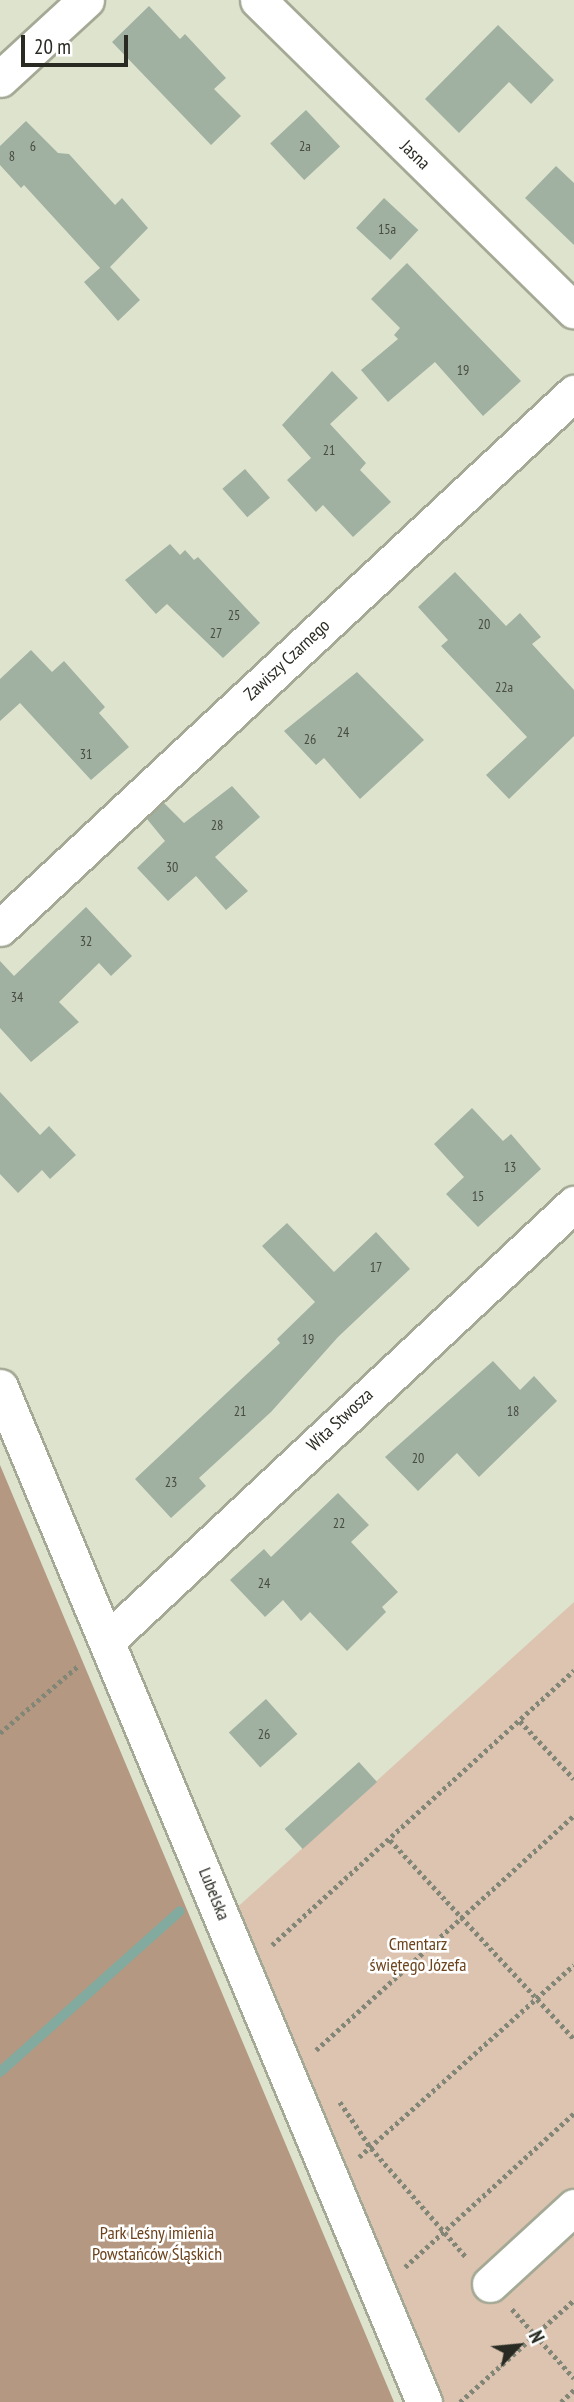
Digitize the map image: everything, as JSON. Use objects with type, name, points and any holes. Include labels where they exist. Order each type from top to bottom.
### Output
[{"type":"street","points":[[0,79],[86,0]]},
{"type":"street","name":"Jasna","points":[[258,0],[574,310]]},
{"type":"street","name":"Zawiszy Czarnego","points":[[0,928],[574,393]]},
{"type":"street","name":"Wita Stwosza","points":[[109,1639],[574,1203]]},
{"type":"street","name":"Lubelska","points":[[0,1387],[109,1639],[424,2402]]},
{"type":"street","points":[[490,2284],[574,2207]]},
{"type":"path","points":[[0,1733],[109,1639]]},
{"type":"path","points":[[270,1947],[574,1670]]},
{"type":"path","points":[[520,1721],[574,1779]]},
{"type":"path","points":[[309,2056],[574,1815]]},
{"type":"path","points":[[390,1840],[574,2039]]},
{"type":"path","points":[[355,2160],[574,1965]]},
{"type":"path","points":[[332,2090],[371,2148],[574,2378]]},
{"type":"path","points":[[396,2275],[574,2113]]},
{"type":"path","points":[[460,2402],[574,2300]]},
{"type":"path","points":[[561,2402],[574,2390]]},
{"type":"green space","name":"Park Leśny imienia Powstańców Śląskich","points":[[0,1465],[394,2402],[0,2402]]},
{"type":"green space","name":"Cmentarz świętego Józefa","points":[[574,1602],[574,2402],[442,2402],[231,1913]]},
{"type":"building","points":[[149,6],[180,39],[185,34],[226,78],[214,89],[241,116],[211,145],[112,42]]},
{"type":"building","points":[[498,25],[554,80],[531,104],[509,82],[459,133],[425,99]]},
{"type":"building","points":[[306,110],[340,147],[304,180],[270,143]]},
{"type":"building","points":[[26,121],[58,153],[69,154],[115,205],[122,198],[148,228],[110,267],[140,300],[118,321],[84,282],[100,268],[24,185],[21,188],[0,165],[0,146]]},
{"type":"building","points":[[556,166],[574,183],[574,245],[525,198]]},
{"type":"building","points":[[384,198],[418,230],[390,260],[356,228]]},
{"type":"building","points":[[407,263],[521,381],[483,416],[435,362],[388,402],[361,370],[398,339],[394,335],[400,328],[371,299]]},
{"type":"building","points":[[332,371],[358,398],[330,424],[366,463],[360,470],[391,502],[353,537],[323,505],[316,512],[287,480],[311,458],[282,425]]},
{"type":"building","points":[[245,469],[270,498],[247,517],[222,489]]},
{"type":"building","points":[[170,544],[180,555],[185,550],[194,560],[198,557],[260,623],[223,658],[167,604],[156,614],[125,580]]},
{"type":"building","points":[[455,572],[506,626],[520,613],[541,637],[532,644],[574,690],[574,736],[509,799],[486,775],[527,737],[441,646],[448,640],[418,607]]},
{"type":"building","points":[[31,650],[52,672],[64,661],[105,707],[99,713],[129,747],[91,780],[20,703],[0,721],[0,679]]},
{"type":"building","points":[[357,672],[424,740],[360,799],[324,758],[316,765],[284,731]]},
{"type":"building","points":[[232,786],[260,817],[215,857],[248,891],[226,910],[196,876],[168,901],[137,868],[165,841],[147,819],[164,803],[184,823]]},
{"type":"building","points":[[86,907],[132,956],[111,976],[99,963],[59,1002],[79,1022],[31,1062],[0,1028],[0,961],[14,976]]},
{"type":"building","points":[[0,1092],[40,1135],[49,1126],[76,1155],[50,1179],[42,1170],[18,1193],[0,1174]]},
{"type":"building","points":[[472,1108],[503,1141],[511,1134],[541,1169],[478,1227],[446,1194],[464,1177],[434,1144]]},
{"type":"building","points":[[287,1223],[334,1272],[376,1232],[410,1269],[338,1337],[271,1412],[199,1478],[206,1486],[171,1518],[135,1479],[280,1343],[277,1339],[315,1302],[262,1246]]},
{"type":"building","points":[[493,1361],[520,1390],[534,1376],[557,1401],[479,1477],[457,1453],[418,1491],[385,1457]]},
{"type":"building","points":[[338,1493],[369,1525],[351,1542],[398,1592],[382,1607],[386,1612],[347,1651],[310,1612],[301,1621],[283,1600],[265,1617],[230,1580],[264,1549],[271,1557]]},
{"type":"building","points":[[266,1699],[297,1734],[260,1767],[229,1732]]},
{"type":"building","points":[[359,1762],[377,1782],[303,1849],[285,1829]]},
{"type":"waterway","points":[[0,2072],[180,1911]]}]
